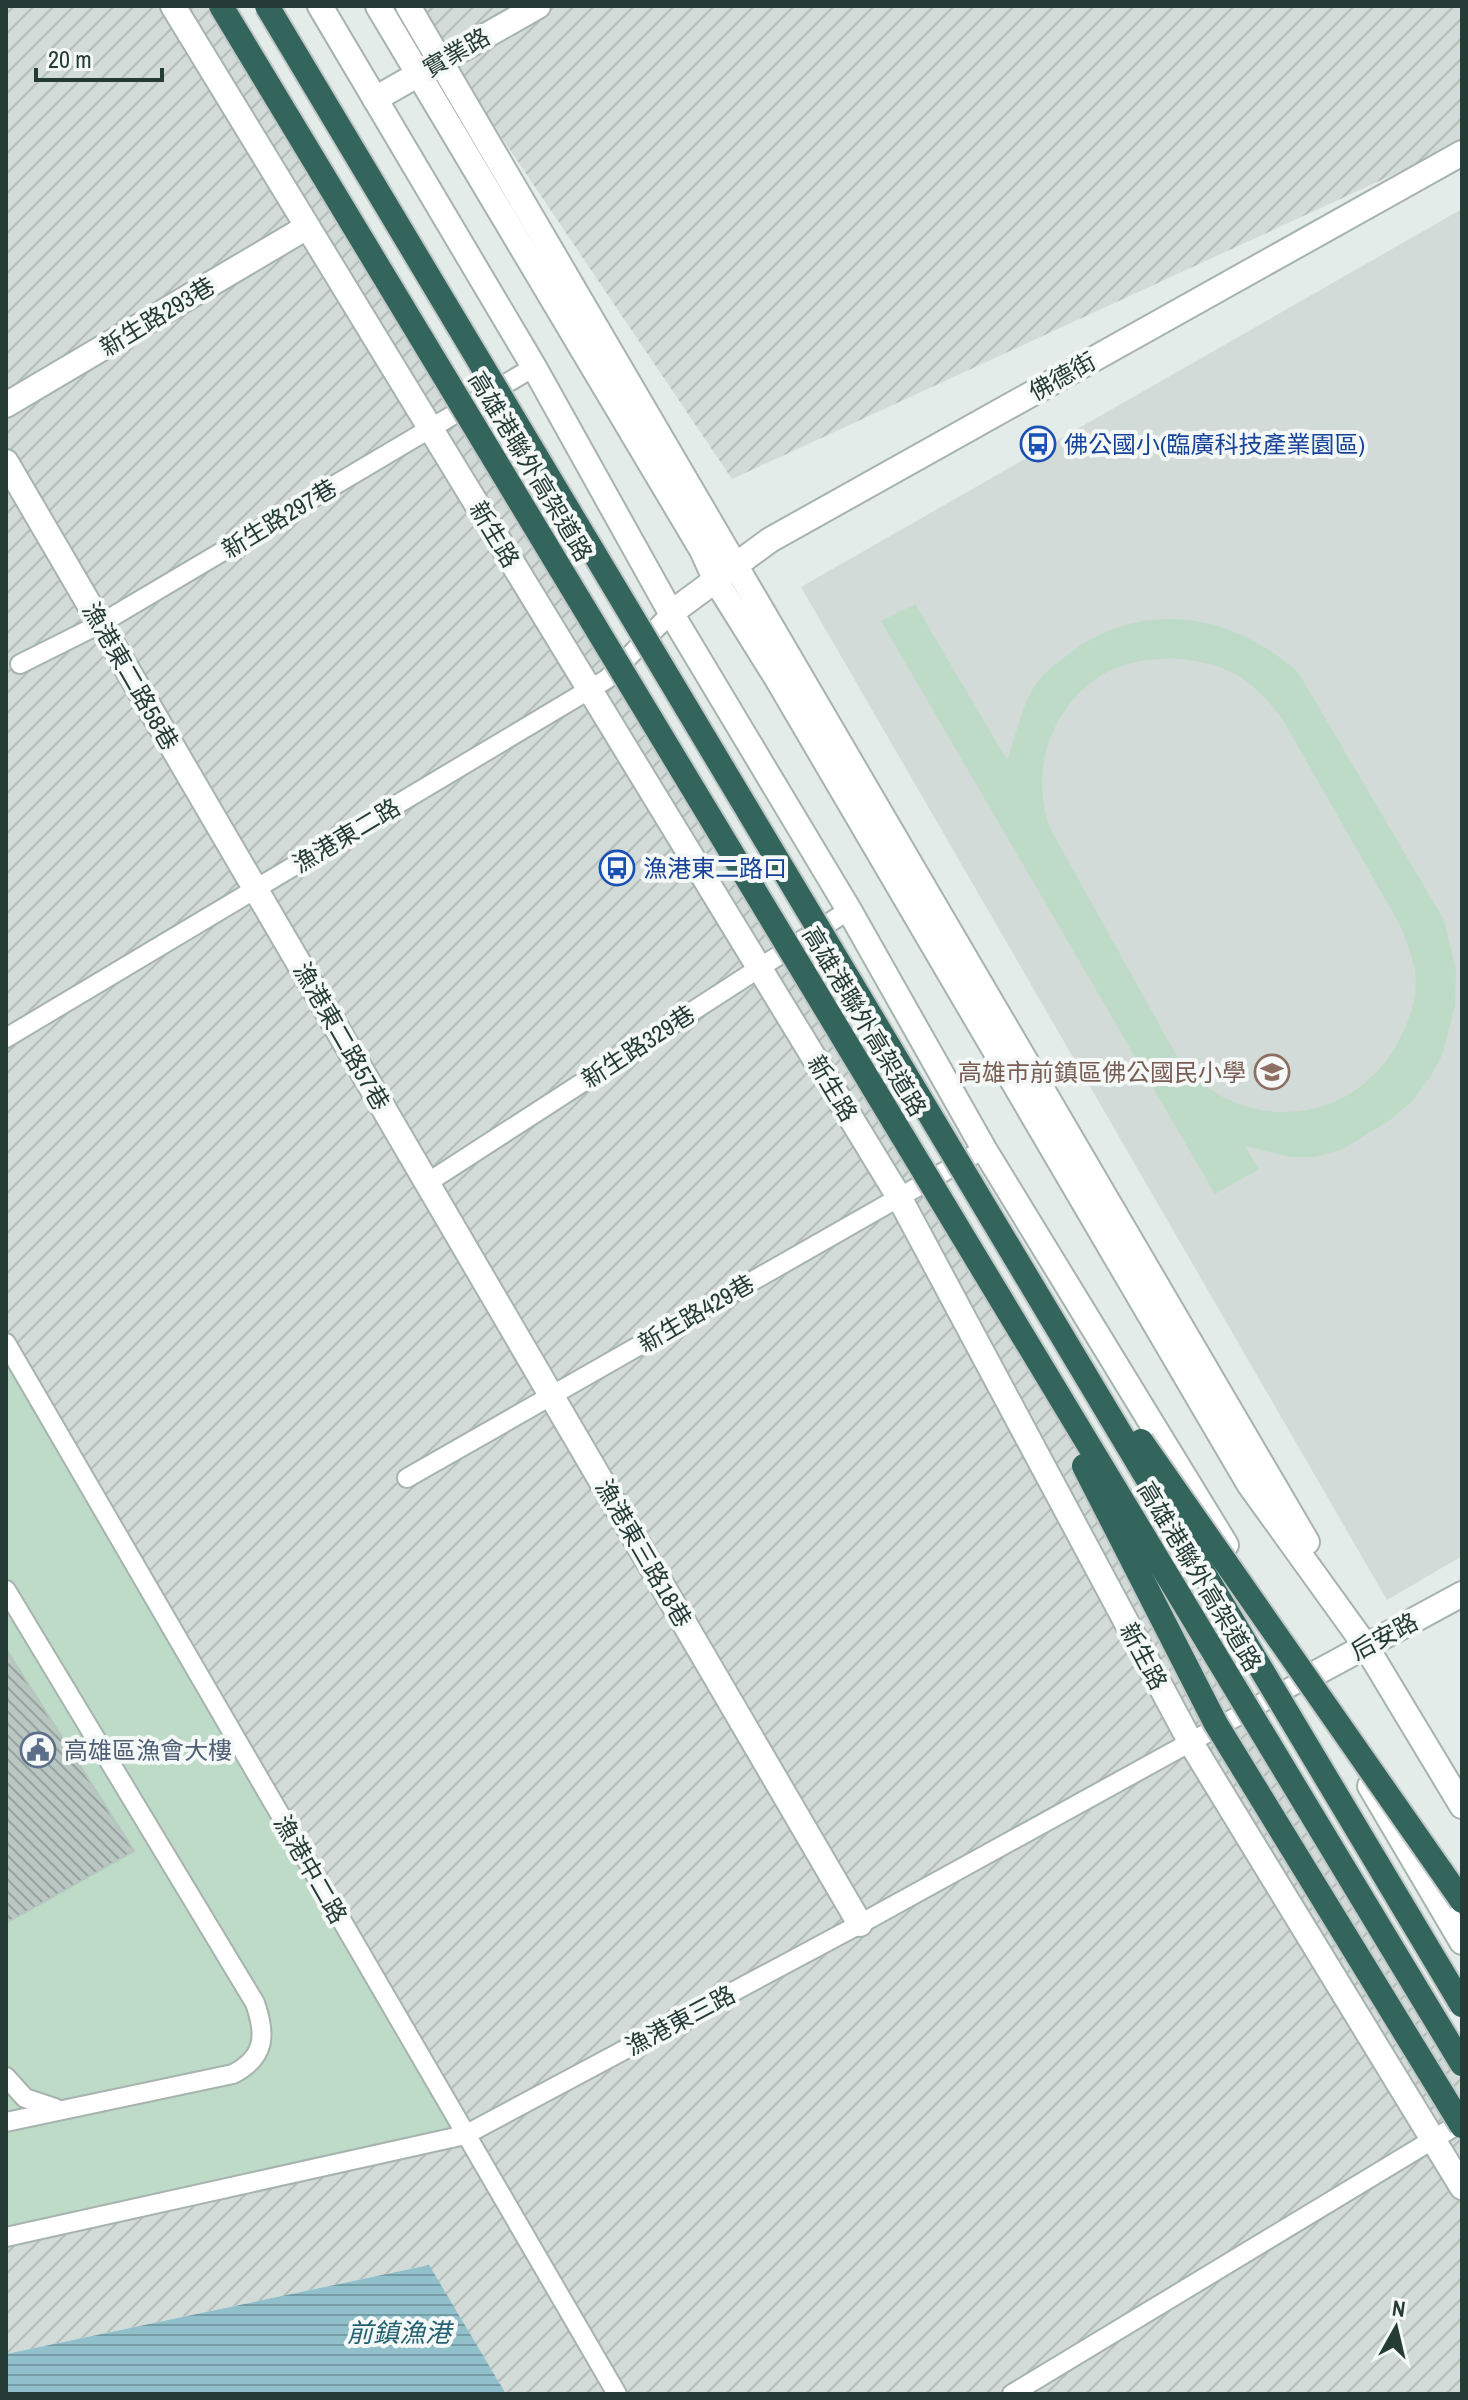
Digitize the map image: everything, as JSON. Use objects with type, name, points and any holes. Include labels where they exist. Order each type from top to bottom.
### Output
[{"type":"highway","name":"高雄港聯外高架道路","points":[[221,6],[1462,2064]]},
{"type":"highway","name":"高雄港聯外高架道路","points":[[267,6],[1462,2005]]},
{"type":"highway","points":[[1020,1269],[1462,1901]]},
{"type":"highway","points":[[992,1285],[1216,1724],[1462,2124]]},
{"type":"street","name":"新生路","points":[[173,6],[899,1197],[1191,1743],[1462,2187]]},
{"type":"street","points":[[320,6],[534,367],[671,613],[849,910],[984,1149],[1307,1678],[1462,1942]]},
{"type":"street","points":[[378,6],[429,67],[735,564],[1462,1806]]},
{"type":"street","points":[[408,6],[429,67],[702,550],[716,581],[776,677],[1249,1484],[1365,1645]]},
{"type":"street","name":"實業路","points":[[375,99],[538,6]]},
{"type":"street","name":"佛德街","points":[[671,613],[770,540],[1462,153]]},
{"type":"street","name":"新生路293巷","points":[[6,405],[307,227]]},
{"type":"street","name":"漁港東二路58巷","points":[[6,462],[256,890]]},
{"type":"street","name":"漁港東二路57巷","points":[[256,890],[427,1183]]},
{"type":"street","name":"漁港東三路18巷","points":[[427,1183],[860,1924]]},
{"type":"street","name":"后安路","points":[[1307,1678],[1462,1594]]},
{"type":"lane","name":"新生路297巷","points":[[20,664],[100,624],[534,367]]},
{"type":"lane","name":"漁港東二路","points":[[6,1038],[607,679],[671,613]]},
{"type":"lane","name":"新生路329巷","points":[[427,1183],[849,910]]},
{"type":"lane","name":"新生路429巷","points":[[407,1478],[984,1149]]},
{"type":"lane","name":"漁港中二路","points":[[6,1343],[617,2394]]},
{"type":"lane","points":[[6,1590],[255,2003],[263,2037],[257,2055],[247,2067],[233,2074],[6,2122]]},
{"type":"lane","name":"漁港東三路","points":[[6,2237],[465,2135],[860,1924],[1307,1678]]},
{"type":"lane","points":[[6,2077],[25,2098],[46,2107],[62,2109]]},
{"type":"lane","points":[[1012,2394],[1462,2124]]},
{"type":"shaded area","points":[[6,6],[237,6],[1462,2037],[1462,2394],[506,2394],[428,2265],[6,2354]]},
{"type":"shaded area","points":[[413,6],[1462,6],[1462,143],[732,479]]},
{"type":"shaded area","name":"高雄市前鎮區佛公國民小學","points":[[1462,209],[1462,1556],[1387,1600],[801,587]]},
{"type":"green space","points":[[915,604],[1007,760],[1025,706],[1042,676],[1070,653],[1098,636],[1128,625],[1157,620],[1187,620],[1216,626],[1272,652],[1298,672],[1444,920],[1456,971],[1455,1005],[1443,1053],[1412,1101],[1392,1119],[1341,1150],[1314,1157],[1291,1157],[1245,1146],[1259,1169],[1215,1194],[881,621]],"holes":[[[1170,658],[1190,660],[1235,674],[1259,692],[1283,720],[1400,925],[1413,961],[1416,976],[1413,1004],[1407,1023],[1388,1058],[1357,1089],[1319,1107],[1277,1112],[1234,1102],[1212,1090],[1180,1062],[1052,832],[1045,809],[1042,786],[1049,741],[1072,701],[1089,684],[1124,665]]]},
{"type":"green space","points":[[6,1343],[465,2135],[6,2237]]},
{"type":"water","name":"前鎮漁港","points":[[429,2265],[506,2394],[6,2394],[6,2354]]},
{"type":"building","name":"高雄區漁會大樓","points":[[6,1649],[134,1851],[6,1923]]},
{"type":"place","name":"佛公國小(臨廣科技產業園區)","points":[[1038,444]]},
{"type":"place","name":"漁港東二路口","points":[[617,868]]},
{"type":"place","name":"高雄市前鎮區佛公國民小學","points":[[1272,1072]]},
{"type":"place","name":"高雄區漁會大樓","points":[[38,1750]]}]
